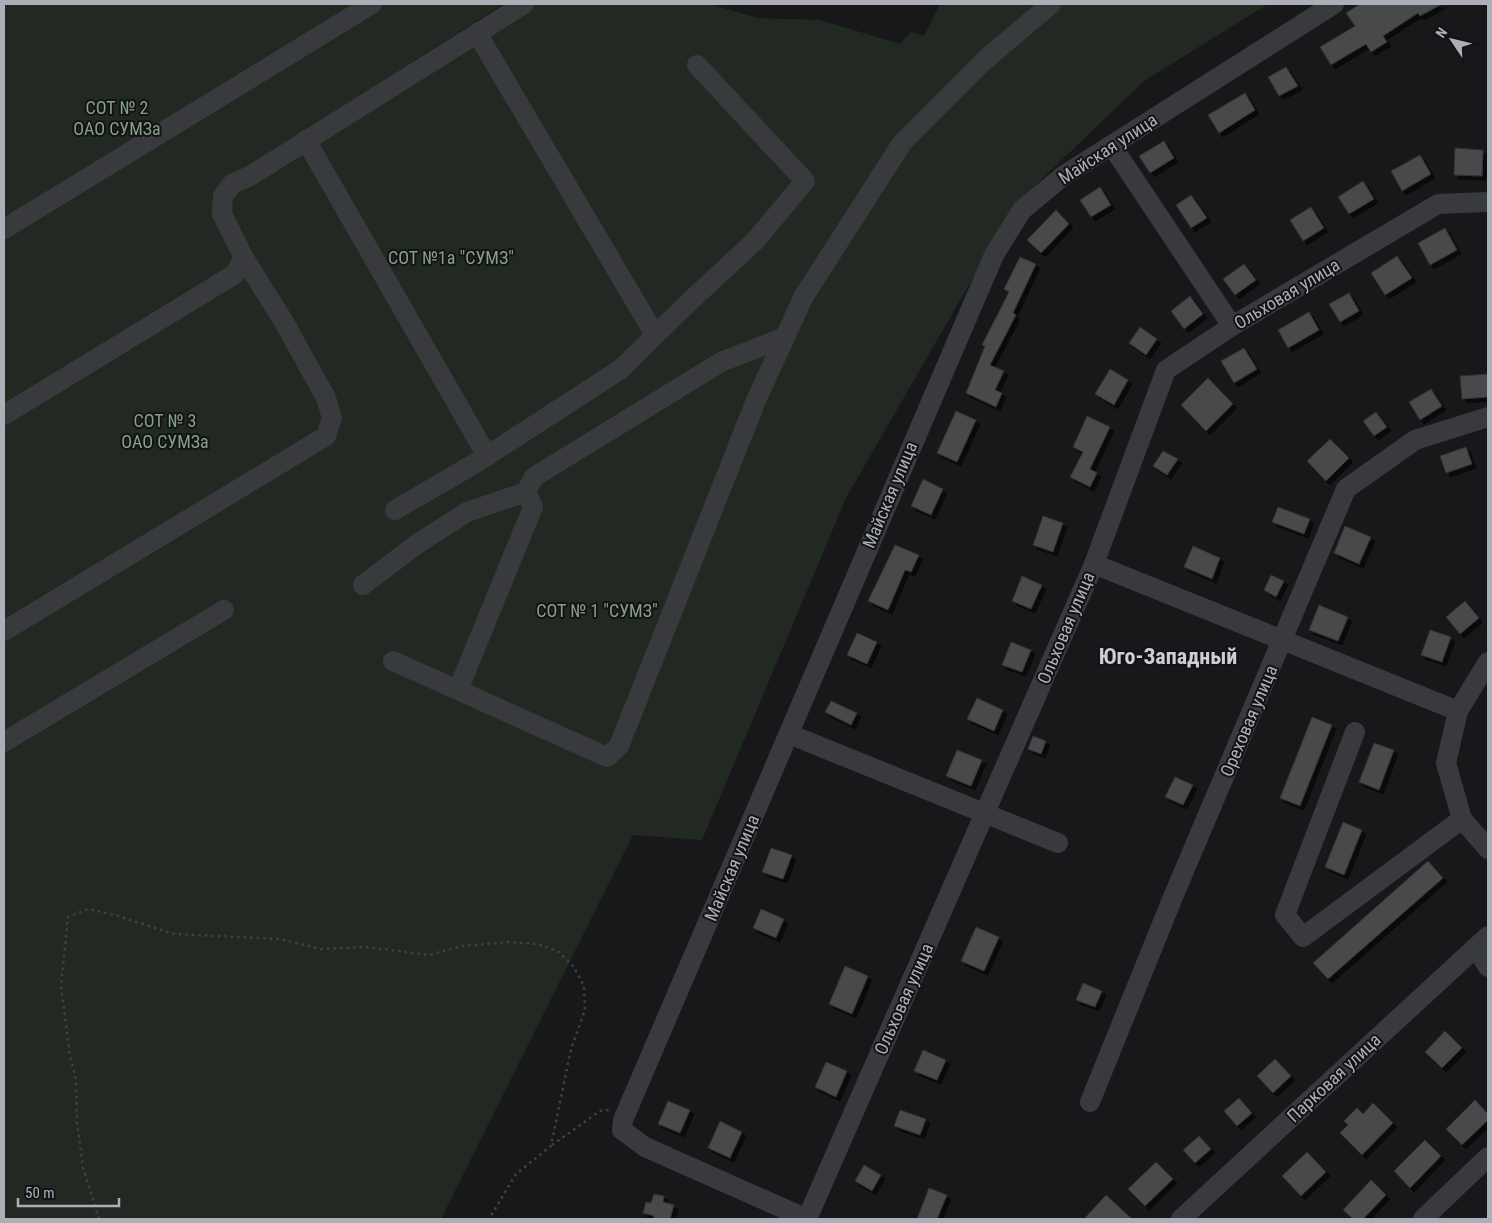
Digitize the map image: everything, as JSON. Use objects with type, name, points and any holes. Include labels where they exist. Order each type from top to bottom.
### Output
[{"type":"street","points":[[4,229],[372,4]]},
{"type":"street","points":[[4,631],[326,436],[332,418],[326,398],[284,322],[244,258],[222,214],[223,196],[232,184],[250,176],[524,4]]},
{"type":"street","points":[[393,661],[607,757],[619,746],[757,398],[804,296],[902,143],[985,60],[1051,4]]},
{"type":"street","name":"Майская улица","points":[[807,1219],[645,1146],[622,1130],[628,1108],[789,734],[833,625],[994,254],[1022,210],[1064,176],[1334,4]]},
{"type":"street","points":[[477,33],[655,336]]},
{"type":"street","points":[[395,510],[487,456],[622,370],[755,241],[804,181],[697,65]]},
{"type":"street","points":[[306,140],[487,456]]},
{"type":"street","points":[[1112,146],[1232,326]]},
{"type":"street","name":"Ольховая улица","points":[[807,1219],[1094,564],[1166,370],[1232,326],[1438,204],[1488,202]]},
{"type":"street","points":[[4,415],[235,274],[244,258]]},
{"type":"street","points":[[363,585],[417,544],[467,512],[526,492],[534,477],[722,362],[785,337]]},
{"type":"street","name":"Ореховая улица","points":[[1090,1102],[1346,489],[1415,440],[1488,417]]},
{"type":"street","points":[[458,690],[533,507],[526,492]]},
{"type":"street","points":[[1094,564],[1458,711]]},
{"type":"street","points":[[4,742],[224,610]]},
{"type":"street","points":[[1488,662],[1458,711],[1446,763],[1462,819],[1488,849]]},
{"type":"street","points":[[1354,732],[1284,915],[1303,936],[1462,819]]},
{"type":"street","points":[[789,734],[1058,843]]},
{"type":"street","points":[[1482,942],[1488,967]]},
{"type":"street","name":"Парковая улица","points":[[1180,1219],[1482,942]]},
{"type":"street","points":[[1423,1219],[1488,1157]]},
{"type":"path","points":[[99,1219],[82,1168],[77,1122],[76,1079],[70,1056],[61,986],[68,917],[88,909],[115,915],[174,934],[280,939],[321,949],[367,947],[429,955],[461,946],[510,942],[538,944],[559,952],[574,967],[582,980],[585,1010],[570,1049],[551,1146]]},
{"type":"path","points":[[489,1219],[516,1174],[551,1146],[600,1111],[628,1108]]},
{"type":"green space","points":[[4,4],[503,4],[241,172],[531,4],[709,4],[758,18],[820,20],[900,44],[911,32],[924,36],[940,4],[1268,4],[1144,81],[1015,205],[846,498],[702,840],[633,835],[441,1219],[4,1219]]},
{"type":"building","points":[[1360,4],[1442,4],[1420,16],[1418,13],[1383,36],[1387,42],[1371,52],[1366,44],[1331,65],[1320,47],[1355,26],[1346,13]]},
{"type":"building","points":[[1286,67],[1298,86],[1279,96],[1268,77]]},
{"type":"building","points":[[1245,93],[1255,110],[1219,133],[1208,115]]},
{"type":"building","points":[[1164,141],[1174,158],[1150,173],[1139,156]]},
{"type":"building","points":[[1455,148],[1483,150],[1482,176],[1454,175]]},
{"type":"building","points":[[1420,155],[1431,174],[1402,191],[1391,171]]},
{"type":"building","points":[[1363,181],[1374,199],[1349,214],[1338,197]]},
{"type":"building","points":[[1100,187],[1111,205],[1091,217],[1080,200]]},
{"type":"building","points":[[1191,195],[1207,218],[1191,228],[1176,205]]},
{"type":"building","points":[[1311,207],[1324,228],[1303,241],[1290,220]]},
{"type":"building","points":[[1056,210],[1069,224],[1041,253],[1027,240]]},
{"type":"building","points":[[1445,228],[1457,250],[1430,265],[1418,243]]},
{"type":"building","points":[[1397,256],[1412,278],[1385,295],[1371,273]]},
{"type":"building","points":[[1020,257],[1036,264],[1013,313],[1016,315],[990,365],[1004,371],[995,390],[1002,393],[996,407],[966,393],[985,346],[982,345],[1009,292],[1004,289]]},
{"type":"building","points":[[1244,264],[1256,280],[1235,295],[1223,279]]},
{"type":"building","points":[[1349,293],[1359,311],[1340,322],[1329,304]]},
{"type":"building","points":[[1190,296],[1203,314],[1184,329],[1171,311]]},
{"type":"building","points":[[1309,312],[1319,330],[1288,348],[1278,330]]},
{"type":"building","points":[[1140,327],[1157,339],[1146,355],[1129,343]]},
{"type":"building","points":[[1244,348],[1257,369],[1234,383],[1221,361]]},
{"type":"building","points":[[1110,369],[1128,380],[1114,405],[1095,394]]},
{"type":"building","points":[[1488,374],[1488,397],[1462,399],[1460,376]]},
{"type":"building","points":[[1208,378],[1233,404],[1206,431],[1181,405]]},
{"type":"building","points":[[1431,389],[1442,406],[1420,420],[1409,402]]},
{"type":"building","points":[[956,411],[976,420],[957,462],[937,453]]},
{"type":"building","points":[[1376,412],[1387,427],[1374,436],[1363,421]]},
{"type":"building","points":[[1087,416],[1110,427],[1090,469],[1097,473],[1090,487],[1070,477],[1083,452],[1073,447]]},
{"type":"building","points":[[1330,439],[1349,458],[1326,481],[1307,461]]},
{"type":"building","points":[[1466,447],[1472,464],[1446,473],[1440,456]]},
{"type":"building","points":[[1163,451],[1178,459],[1167,475],[1153,466]]},
{"type":"building","points":[[923,479],[943,489],[931,515],[911,506]]},
{"type":"building","points":[[1278,507],[1310,519],[1304,534],[1272,522]]},
{"type":"building","points":[[1043,516],[1063,523],[1053,552],[1033,545]]},
{"type":"building","points":[[1345,526],[1371,537],[1359,564],[1334,553]]},
{"type":"building","points":[[895,545],[919,555],[911,572],[905,570],[888,610],[868,601]]},
{"type":"building","points":[[1193,546],[1220,558],[1212,579],[1184,567]]},
{"type":"building","points":[[1271,575],[1284,581],[1276,597],[1264,590]]},
{"type":"building","points":[[1022,576],[1042,585],[1031,609],[1012,601]]},
{"type":"building","points":[[1465,601],[1479,618],[1460,634],[1446,617]]},
{"type":"building","points":[[1319,605],[1348,617],[1338,641],[1309,630]]},
{"type":"building","points":[[1430,630],[1451,637],[1442,662],[1421,655]]},
{"type":"building","points":[[857,633],[877,642],[867,664],[847,655]]},
{"type":"building","points":[[1011,642],[1031,650],[1022,672],[1002,665]]},
{"type":"building","points":[[977,698],[1003,710],[994,731],[967,719]]},
{"type":"building","points":[[831,701],[857,713],[851,725],[825,712]]},
{"type":"building","points":[[1312,717],[1332,725],[1300,806],[1280,798]]},
{"type":"building","points":[[1033,736],[1046,741],[1041,754],[1028,749]]},
{"type":"building","points":[[1374,743],[1394,750],[1379,790],[1359,782]]},
{"type":"building","points":[[957,750],[982,760],[971,786],[946,776]]},
{"type":"building","points":[[1175,777],[1193,785],[1183,805],[1165,797]]},
{"type":"building","points":[[1343,822],[1362,830],[1344,875],[1325,867]]},
{"type":"building","points":[[771,848],[792,855],[783,879],[762,872]]},
{"type":"building","points":[[1428,861],[1443,878],[1328,979],[1313,963]]},
{"type":"building","points":[[761,909],[784,919],[776,938],[753,928]]},
{"type":"building","points":[[976,927],[999,937],[984,971],[961,961]]},
{"type":"building","points":[[845,966],[868,976],[852,1014],[829,1004]]},
{"type":"building","points":[[1083,983],[1102,991],[1095,1007],[1076,1000]]},
{"type":"building","points":[[1445,1031],[1462,1048],[1442,1068],[1425,1052]]},
{"type":"building","points":[[923,1050],[946,1060],[937,1080],[914,1071]]},
{"type":"building","points":[[1275,1059],[1291,1076],[1273,1093],[1257,1076]]},
{"type":"building","points":[[826,1062],[847,1071],[836,1097],[815,1087]]},
{"type":"building","points":[[1239,1098],[1252,1113],[1237,1126],[1224,1111]]},
{"type":"building","points":[[1475,1100],[1488,1114],[1488,1120],[1462,1145],[1446,1129]]},
{"type":"building","points":[[668,1101],[690,1110],[680,1133],[658,1124]]},
{"type":"building","points":[[1373,1103],[1393,1123],[1362,1155],[1340,1133],[1348,1125],[1344,1121],[1357,1108],[1363,1114]]},
{"type":"building","points":[[900,1110],[926,1119],[920,1135],[894,1126]]},
{"type":"building","points":[[720,1121],[742,1132],[730,1158],[708,1148]]},
{"type":"building","points":[[1199,1136],[1211,1149],[1195,1163],[1183,1150]]},
{"type":"building","points":[[1425,1140],[1441,1156],[1410,1188],[1394,1171]]},
{"type":"building","points":[[1307,1152],[1326,1172],[1301,1196],[1282,1176]]},
{"type":"building","points":[[1156,1162],[1173,1179],[1145,1206],[1128,1189]]},
{"type":"building","points":[[864,1165],[881,1175],[872,1191],[855,1181]]},
{"type":"building","points":[[1371,1180],[1386,1195],[1363,1219],[1353,1219],[1343,1210]]},
{"type":"building","points":[[929,1188],[947,1195],[937,1219],[917,1219]]},
{"type":"building","points":[[654,1194],[664,1196],[663,1202],[674,1205],[670,1219],[653,1219],[654,1216],[643,1213],[646,1202],[651,1203]]},
{"type":"building","points":[[1106,1195],[1132,1219],[1084,1219]]},
{"type":"district","name":"Юго-Западный","points":[[1168,656]]},
{"type":"park label","name":"СОТ № 2 ОАО СУМЗа","points":[[117,118]]},
{"type":"park label","name":"СОТ №1а \"СУМЗ\"","points":[[451,258]]},
{"type":"park label","name":"СОТ № 3 ОАО СУМЗа","points":[[165,431]]},
{"type":"park label","name":"СОТ № 1 \"СУМЗ\"","points":[[597,611]]}]
